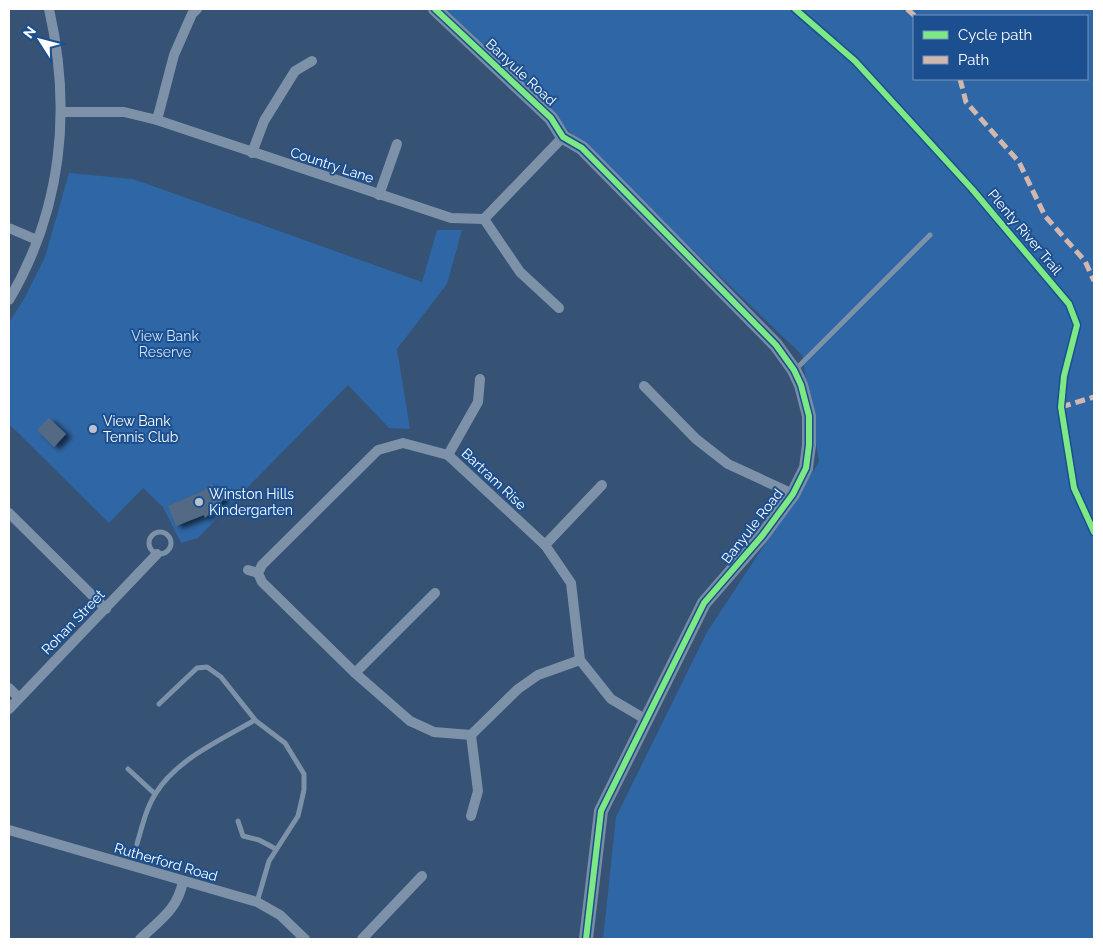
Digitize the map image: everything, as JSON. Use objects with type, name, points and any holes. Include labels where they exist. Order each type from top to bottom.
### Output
[{"type":"street","points":[[9,300],[20,282],[38,240],[56,172],[62,112],[59,66],[49,9]]},
{"type":"street","points":[[157,120],[174,54],[192,14],[197,9]]},
{"type":"street","name":"Banyule Road","points":[[435,9],[551,118],[563,137],[582,148],[776,345],[794,370],[801,385],[809,416],[809,445],[806,468],[793,494],[762,536],[704,603],[601,811],[586,939]]},
{"type":"street","points":[[252,153],[264,121],[295,71],[312,61]]},
{"type":"street","name":"Country Lane","points":[[62,112],[124,112],[157,120],[451,218],[484,219]]},
{"type":"street","points":[[559,308],[520,272],[484,219],[563,137]]},
{"type":"street","points":[[379,194],[397,144]]},
{"type":"street","points":[[9,228],[38,240]]},
{"type":"street","points":[[448,455],[478,402],[480,379]]},
{"type":"street","points":[[644,386],[696,439],[728,464],[793,494]]},
{"type":"street","name":"Bartram Rise","points":[[258,573],[262,566],[378,450],[403,443],[448,455],[545,545],[571,583],[580,660]]},
{"type":"street","points":[[545,545],[602,485]]},
{"type":"street","points":[[9,514],[106,609]]},
{"type":"street","name":"Rohan Street","points":[[9,709],[157,554]]},
{"type":"street","points":[[248,570],[258,573],[262,582],[355,672],[410,721],[434,732],[471,735],[518,689],[538,675],[580,660],[612,699],[645,719]]},
{"type":"street","points":[[355,672],[435,593]]},
{"type":"street","points":[[9,688],[18,698]]},
{"type":"street","points":[[471,735],[478,791],[471,816]]},
{"type":"street","name":"Rutherford Road","points":[[9,830],[257,902],[280,915],[305,939]]},
{"type":"street","points":[[362,939],[422,876]]},
{"type":"street","points":[[140,939],[176,905],[184,881]]},
{"type":"lane","points":[[794,370],[930,235]]},
{"type":"lane","points":[[155,532],[163,532],[170,536],[171,545],[166,552],[157,554],[151,550],[149,538],[155,532]]},
{"type":"lane","points":[[159,704],[197,668],[204,666],[221,677],[255,720],[285,743],[304,774],[304,790],[296,822],[269,861],[257,902]]},
{"type":"lane","points":[[137,844],[149,805],[167,778],[190,759],[255,720]]},
{"type":"lane","points":[[128,769],[155,794]]},
{"type":"lane","points":[[238,822],[243,836],[260,840],[276,849]]},
{"type":"green space","points":[[442,9],[1094,9],[1094,939],[603,939],[616,817],[707,632],[819,462],[802,355]]},
{"type":"green space","name":"View Bank Reserve","points":[[69,173],[133,179],[422,282],[437,230],[462,230],[447,284],[397,349],[410,429],[389,428],[348,385],[198,538],[181,543],[163,507],[143,488],[109,523],[9,424],[9,323],[25,297],[45,257]]},
{"type":"building","points":[[49,418],[66,434],[54,447],[37,430]]},
{"type":"building","name":"Winston Hills Kindergarten","points":[[211,484],[225,498],[205,518],[204,515],[176,526],[168,506],[203,491]]},
{"type":"marked path","points":[[907,9],[914,15]]},
{"type":"marked path","points":[[960,80],[966,102],[1019,162],[1045,216],[1085,261],[1094,281]]},
{"type":"marked path","points":[[1061,407],[1094,397]]},
{"type":"cycle path","points":[[435,9],[551,118],[563,137],[582,148],[776,345],[794,370],[801,385],[809,416],[809,445],[806,468],[793,494],[762,536],[704,603],[601,811],[586,939]]},
{"type":"cycle path","name":"Plenty River Trail","points":[[795,9],[855,61],[972,189],[1069,304],[1077,325],[1064,376],[1061,407],[1074,488],[1094,532]]},
{"type":"place","name":"View Bank Tennis Club","points":[[93,429]]},
{"type":"place","name":"Winston Hills Kindergarten","points":[[199,502]]}]
